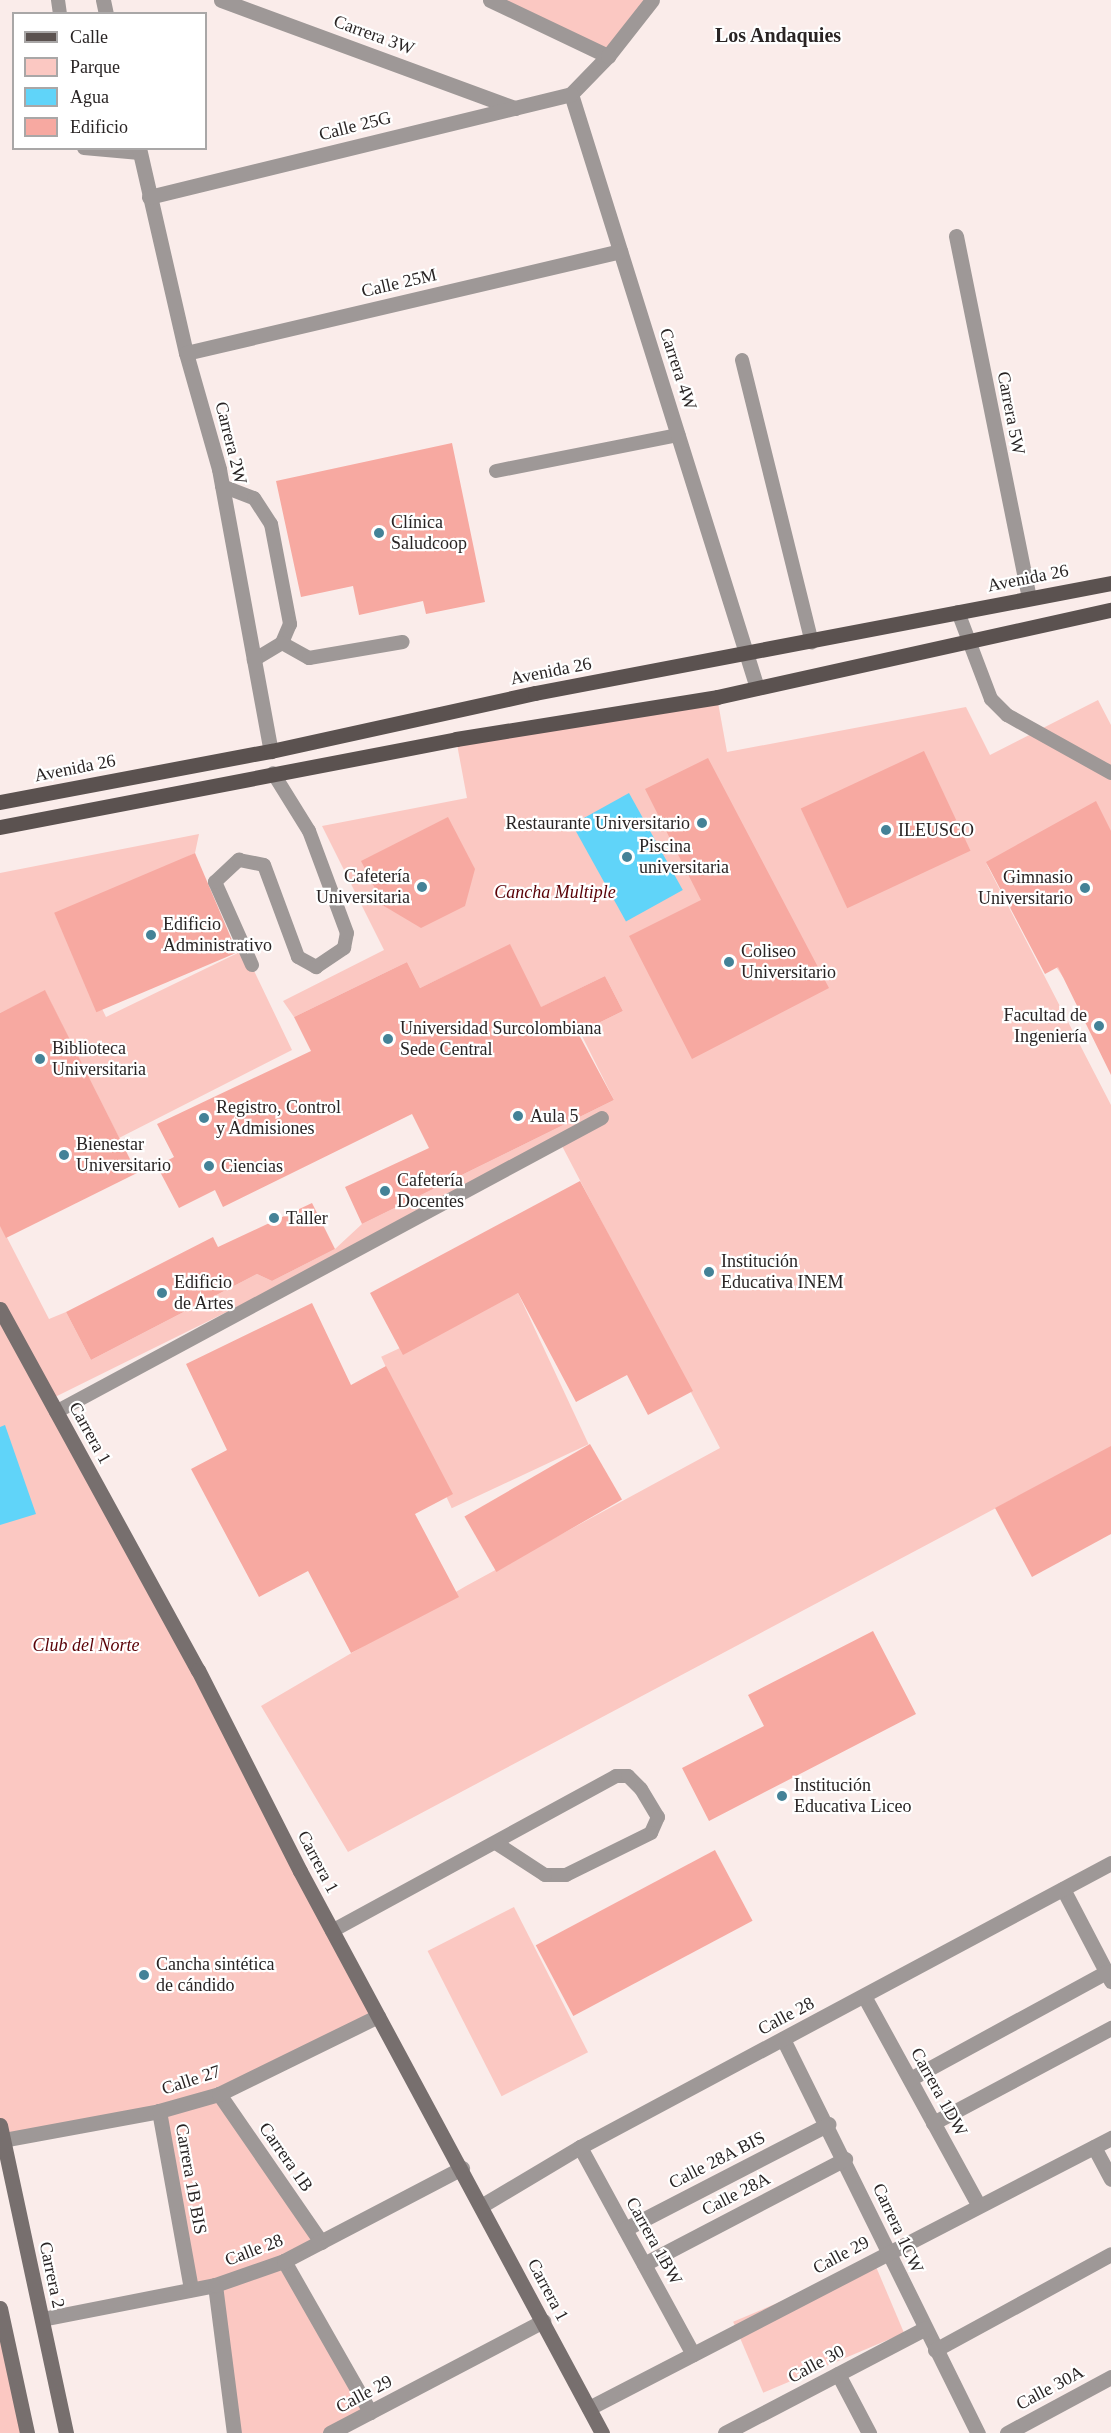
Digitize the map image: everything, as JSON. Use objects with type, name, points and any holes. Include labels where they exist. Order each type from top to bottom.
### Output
[{"type":"main road","name":"Avenida 26","points":[[0,802],[271,751],[535,693],[748,655],[1029,597],[1111,583]]},
{"type":"main road","points":[[5,828],[273,773],[757,688],[1111,610]]},
{"type":"main road","name":"Carrera 1","points":[[0,1309],[198,1670],[332,1931],[462,2168],[602,2433]]},
{"type":"main road","name":"Carrera 2","points":[[2,2132],[66,2433]]},
{"type":"main road","points":[[0,2308],[27,2433]]},
{"type":"street","name":"Carrera 3W","points":[[221,0],[515,108]]},
{"type":"street","points":[[490,0],[608,56]]},
{"type":"street","points":[[571,94],[608,56],[652,0]]},
{"type":"street","name":"Calle 25G","points":[[149,196],[571,94]]},
{"type":"street","name":"Carrera 4W","points":[[571,94],[757,688]]},
{"type":"street","name":"Carrera 2W","points":[[139,151],[186,353],[222,486],[271,751]]},
{"type":"street","name":"Carrera 5W","points":[[956,236],[1029,597]]},
{"type":"street","name":"Calle 25M","points":[[186,353],[620,251]]},
{"type":"street","name":"Calle 28","points":[[481,2206],[580,2147],[1111,1863]]},
{"type":"street","points":[[910,2079],[1109,1976],[1063,1889]]},
{"type":"street","name":"Carrera 1DW","points":[[864,1996],[979,2206]]},
{"type":"street","name":"Calle 27","points":[[2,2132],[159,2111],[219,2094],[378,2016]]},
{"type":"street","points":[[933,2122],[1111,2028]]},
{"type":"street","name":"Carrera 1CW","points":[[783,2039],[846,2159],[887,2253],[978,2433]]},
{"type":"street","name":"Carrera 1B","points":[[219,2094],[321,2242]]},
{"type":"street","name":"Carrera 1B BIS","points":[[159,2111],[191,2289]]},
{"type":"street","name":"Calle 28A BIS","points":[[625,2229],[828,2124]]},
{"type":"street","name":"Calle 29","points":[[590,2408],[1111,2138]]},
{"type":"street","name":"Carrera 1BW","points":[[580,2147],[693,2354]]},
{"type":"street","points":[[1094,2147],[1111,2179]]},
{"type":"street","name":"Calle 28A","points":[[644,2264],[846,2159]]},
{"type":"street","name":"Calle 28","points":[[42,2319],[215,2285],[284,2261],[462,2168]]},
{"type":"street","points":[[935,2350],[1111,2254]]},
{"type":"street","points":[[284,2261],[370,2412]]},
{"type":"street","points":[[215,2285],[234,2433]]},
{"type":"street","name":"Calle 29","points":[[336,2432],[543,2321]]},
{"type":"street","name":"Calle 30","points":[[725,2433],[747,2428],[838,2374],[924,2329]]},
{"type":"street","points":[[838,2374],[869,2433]]},
{"type":"street","name":"Calle 30A","points":[[1007,2433],[1111,2377]]},
{"type":"lane","points":[[121,150],[139,151]]},
{"type":"lane","points":[[742,360],[812,642]]},
{"type":"lane","points":[[496,471],[678,435]]},
{"type":"lane","points":[[222,486],[254,498],[271,524],[290,624],[282,643],[254,660]]},
{"type":"lane","points":[[958,612],[967,642],[991,699],[1007,715],[1111,773]]},
{"type":"lane","points":[[282,643],[309,658],[403,642]]},
{"type":"lane","points":[[252,965],[215,882],[239,860],[264,865],[298,957],[316,967],[344,948],[348,933],[309,831],[273,773]]},
{"type":"lane","points":[[56,1412],[602,1118]]},
{"type":"lane","points":[[332,1931],[616,1776],[628,1776],[658,1817],[651,1833],[566,1875],[544,1875],[496,1843]]},
{"type":"green space","points":[[498,0],[649,0],[605,52]]},
{"type":"green space","name":"Institución Educativa INEM","points":[[717,697],[727,752],[966,707],[990,755],[1098,700],[1111,725],[1111,954],[1063,977],[986,863],[1111,1105],[1111,1447],[348,1852],[261,1706],[466,1586],[720,1448],[562,1146],[53,1398],[0,1304],[0,1224],[49,1319],[66,1312],[91,1360],[257,1274],[272,1281],[335,1249],[362,1224],[614,1100],[580,1032],[623,1011],[605,976],[464,1045],[530,986],[510,945],[420,988],[407,962],[294,1017],[283,1001],[384,950],[322,826],[467,798],[456,739]]},
{"type":"green space","points":[[199,834],[195,853],[59,920],[106,1017],[244,950],[292,1050],[119,1138],[45,991],[0,1013],[0,873]]},
{"type":"green space","points":[[518,1293],[589,1444],[452,1508],[381,1357]]},
{"type":"green space","name":"Club del Norte","points":[[0,1313],[375,2012],[214,2095],[319,2241],[282,2260],[369,2412],[339,2433],[235,2433],[213,2284],[194,2288],[162,2108],[5,2144],[0,2119]]},
{"type":"green space","points":[[514,1907],[588,2052],[502,2096],[428,1951]]},
{"type":"green space","points":[[874,2262],[904,2333],[763,2393],[733,2322]]},
{"type":"green space","points":[[0,2308],[27,2433],[0,2433]]},
{"type":"water","name":"Piscina universitaria","points":[[629,793],[683,890],[626,922],[572,825]]},
{"type":"water","points":[[5,1425],[36,1514],[0,1525],[0,1427]]},
{"type":"building","name":"Clínica Saludcoop","points":[[452,443],[485,602],[426,614],[423,601],[359,615],[353,586],[301,597],[276,481]]},
{"type":"building","name":"ILEUSCO","points":[[924,751],[970,851],[847,908],[801,808]]},
{"type":"building","name":"Coliseo Universitario","points":[[708,758],[829,988],[692,1059],[629,936],[701,900],[645,789]]},
{"type":"building","points":[[1096,801],[1111,831],[1111,1075],[1058,967],[1045,974],[986,862]]},
{"type":"building","name":"Cafetería Universitaria","points":[[448,817],[475,869],[465,906],[421,928],[384,906],[361,861]]},
{"type":"building","name":"Edificio Administrativo","points":[[195,853],[237,952],[96,1012],[54,913]]},
{"type":"building","points":[[510,944],[541,1007],[605,976],[623,1011],[578,1033],[614,1100],[362,1224],[345,1187],[429,1148],[412,1114],[223,1207],[215,1190],[179,1208],[157,1166],[174,1157],[157,1124],[311,1051],[294,1017],[407,962],[420,988]]},
{"type":"building","name":"Bienestar Universitario","points":[[45,990],[137,1173],[6,1238],[0,1226],[0,1013]]},
{"type":"building","points":[[580,1181],[693,1391],[648,1415],[627,1375],[576,1402],[518,1293],[403,1355],[370,1293]]},
{"type":"building","name":"Edificio de Artes","points":[[312,1203],[335,1249],[272,1281],[257,1274],[91,1360],[66,1312],[213,1237],[218,1247]]},
{"type":"building","points":[[312,1303],[351,1385],[386,1366],[453,1494],[415,1514],[459,1597],[351,1653],[308,1571],[259,1597],[191,1469],[227,1450],[186,1364]]},
{"type":"building","points":[[590,1444],[622,1499],[496,1572],[464,1516]]},
{"type":"building","points":[[1111,1446],[1111,1534],[1032,1577],[995,1508]]},
{"type":"building","points":[[873,1631],[916,1714],[709,1821],[682,1768],[764,1726],[748,1695]]},
{"type":"building","points":[[715,1850],[753,1921],[573,2016],[536,1945]]},
{"type":"place","name":"Clínica Saludcoop","points":[[379,533]]},
{"type":"place","name":"Restaurante Universitario","points":[[702,823]]},
{"type":"place","name":"ILEUSCO","points":[[886,830]]},
{"type":"place","name":"Piscina universitaria","points":[[627,857]]},
{"type":"place","name":"Cafetería Universitaria","points":[[422,887]]},
{"type":"place","name":"Gimnasio Universitario","points":[[1085,888]]},
{"type":"place","name":"Edificio Administrativo","points":[[151,935]]},
{"type":"place","name":"Coliseo Universitario","points":[[729,962]]},
{"type":"place","name":"Facultad de Ingeniería","points":[[1099,1026]]},
{"type":"place","name":"Universidad Surcolombiana Sede Central","points":[[388,1039]]},
{"type":"place","name":"Biblioteca Universitaria","points":[[40,1059]]},
{"type":"place","name":"Aula 5","points":[[518,1116]]},
{"type":"place","name":"Registro, Control y Admisiones","points":[[204,1118]]},
{"type":"place","name":"Bienestar Universitario","points":[[64,1155]]},
{"type":"place","name":"Ciencias","points":[[209,1166]]},
{"type":"place","name":"Cafetería Docentes","points":[[385,1191]]},
{"type":"place","name":"Taller","points":[[274,1218]]},
{"type":"place","name":"Institución Educativa INEM","points":[[709,1272]]},
{"type":"place","name":"Edificio de Artes","points":[[162,1293]]},
{"type":"place","name":"Institución Educativa Liceo","points":[[782,1796]]},
{"type":"place","name":"Cancha sintética de cándido","points":[[144,1975]]},
{"type":"district","name":"Los Andaquies","points":[[778,35]]},
{"type":"park label","name":"Cancha Multiple","points":[[555,892]]}]
